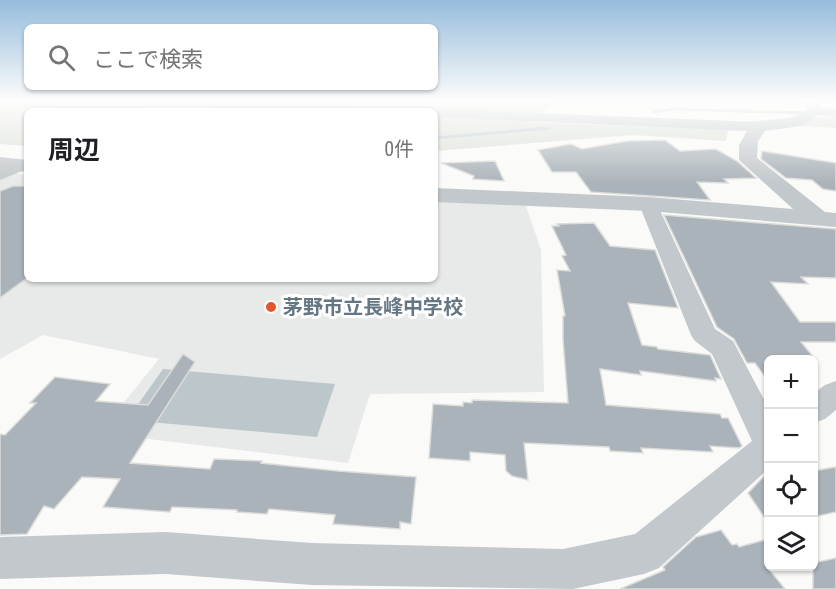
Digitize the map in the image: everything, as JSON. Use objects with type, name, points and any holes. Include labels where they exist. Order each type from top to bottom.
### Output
[{"type":"street","points":[[758,128],[749,141],[748,160],[829,222]]},
{"type":"street","points":[[0,162],[24,166]]},
{"type":"street","points":[[0,175],[24,167]]},
{"type":"street","points":[[438,195],[648,204],[829,222]]},
{"type":"street","points":[[648,204],[704,335],[723,348],[764,431]]},
{"type":"street","points":[[814,409],[836,393]]},
{"type":"street","points":[[0,558],[166,553],[312,564],[563,570],[644,553],[764,451]]},
{"type":"shaded area","points":[[0,128],[24,128],[24,146],[0,144]]},
{"type":"shaded area","points":[[438,128],[768,128],[728,131],[726,141],[633,135],[438,151]]},
{"type":"shaded area","name":"茅野市立長峰中学校","points":[[13,173],[24,175],[24,282],[438,282],[438,198],[525,203],[541,250],[544,392],[370,394],[348,463],[99,433],[159,359],[43,335],[0,359],[0,179]]},
{"type":"shaded area","points":[[163,369],[335,384],[317,437],[127,420]]},
{"type":"building","points":[[665,140],[680,151],[716,149],[737,161],[756,178],[724,179],[728,183],[697,182],[710,200],[591,192],[576,172],[552,172],[538,150],[571,144],[582,149],[627,141]]},
{"type":"building","points":[[762,151],[836,163],[836,191],[823,189],[812,180],[786,178],[761,159]]},
{"type":"building","points":[[495,161],[504,181],[473,179],[474,176],[441,163]]},
{"type":"building","points":[[13,186],[24,186],[24,280],[0,298],[0,191]]},
{"type":"building","points":[[664,215],[836,229],[836,278],[801,277],[808,284],[771,282],[800,322],[836,322],[836,342],[801,342],[812,355],[764,355],[764,375],[755,363],[747,363],[734,339],[717,327]]},
{"type":"building","points":[[594,223],[610,246],[655,250],[678,308],[628,303],[642,345],[710,355],[721,379],[715,378],[716,381],[640,371],[641,375],[600,369],[606,405],[720,414],[722,418],[728,418],[742,446],[739,448],[710,446],[713,452],[641,448],[643,453],[610,451],[609,447],[524,443],[528,480],[512,476],[506,471],[505,455],[470,452],[470,461],[429,458],[433,404],[463,406],[463,402],[472,403],[472,400],[568,403],[563,340],[563,316],[565,316],[557,270],[570,271],[562,256],[566,255],[552,226]]},
{"type":"building","points":[[183,354],[195,362],[130,463],[210,469],[214,459],[262,461],[261,463],[416,477],[411,524],[400,522],[400,529],[333,524],[335,515],[269,509],[267,514],[172,507],[170,512],[103,507],[120,479],[82,477],[54,509],[44,506],[27,534],[0,535],[0,434],[5,435],[36,403],[30,403],[55,377],[110,384],[96,401],[148,405]]},
{"type":"building","points":[[836,467],[836,512],[818,516],[818,470]]},
{"type":"building","points":[[764,476],[764,517],[748,493]]},
{"type":"building","points":[[721,530],[732,545],[737,544],[739,547],[764,540],[764,571],[770,571],[785,589],[620,589],[665,570],[663,567],[696,537]]},
{"type":"building","points":[[836,558],[836,589],[813,589],[813,571],[818,571],[818,562]]},
{"type":"waterway","points":[[438,138],[543,128]]},
{"type":"place","name":"茅野市立長峰中学校","points":[[271,307]]}]
